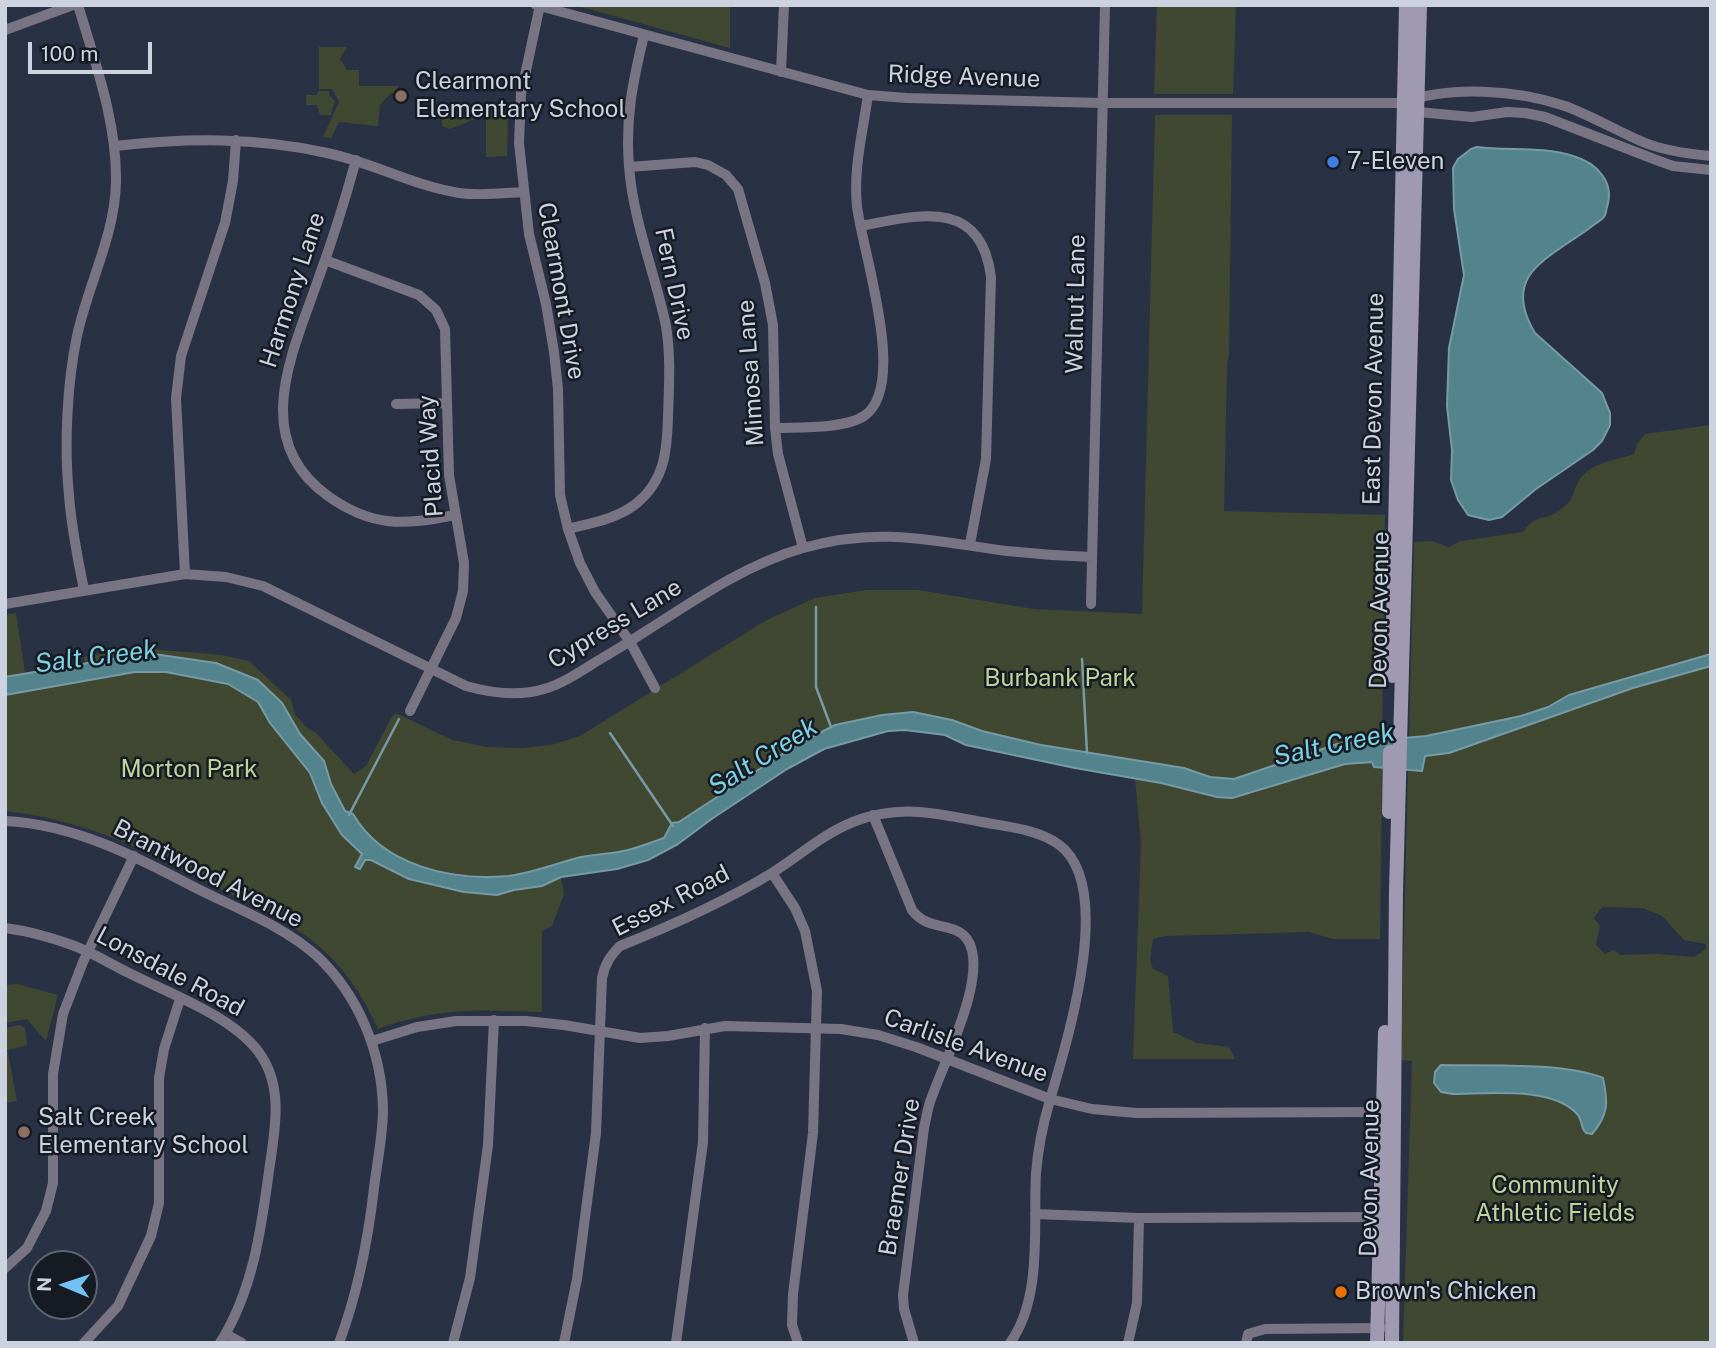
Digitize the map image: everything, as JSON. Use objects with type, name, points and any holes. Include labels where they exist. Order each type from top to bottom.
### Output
[{"type":"main road","name":"East Devon Avenue","points":[[1385,1046],[1396,717],[1402,103],[1406,5]]},
{"type":"main road","name":"Devon Avenue","points":[[1396,717],[1420,5]]},
{"type":"main road","name":"Devon Avenue","points":[[1392,1343],[1382,1333],[1394,787]]},
{"type":"main road","name":"Devon Avenue","points":[[1385,1046],[1383,1112],[1386,1217]]},
{"type":"street","points":[[5,30],[76,5],[98,71],[115,146],[116,180],[112,216],[83,311],[71,367],[68,494],[84,590]]},
{"type":"street","points":[[781,72],[784,5]]},
{"type":"street","name":"Walnut Lane","points":[[1091,604],[1105,5]]},
{"type":"street","name":"Ridge Avenue","points":[[538,6],[868,95],[907,99],[1102,103],[1402,103]]},
{"type":"street","name":"Clearmont Drive","points":[[538,6],[520,93],[519,143],[529,234],[546,304],[554,352],[558,389],[560,495],[580,563],[595,592],[630,642],[655,688]]},
{"type":"street","name":"Fern Drive","points":[[568,529],[610,518],[637,503],[655,481],[666,452],[669,386],[666,328],[633,196],[629,167],[629,102],[644,35]]},
{"type":"street","points":[[1402,103],[1418,97],[1467,91],[1546,101],[1583,114],[1646,143],[1686,154],[1711,156]]},
{"type":"street","points":[[775,428],[851,422],[864,416],[878,399],[883,384],[878,303],[857,206],[857,174],[868,95]]},
{"type":"street","points":[[1402,103],[1418,112],[1472,117],[1525,113],[1570,125],[1630,152],[1666,164],[1711,170]]},
{"type":"street","points":[[115,146],[161,141],[236,140],[292,147],[356,160],[439,189],[459,193],[523,192]]},
{"type":"street","points":[[185,575],[176,427],[177,387],[181,356],[225,223],[233,181],[236,140]]},
{"type":"street","name":"Harmony Lane","points":[[356,160],[286,372],[283,419],[294,459],[321,491],[357,513],[403,523],[455,516]]},
{"type":"street","name":"Mimosa Lane","points":[[629,167],[695,162],[708,165],[726,175],[738,189],[765,283],[773,325],[775,428],[782,475],[803,548]]},
{"type":"street","points":[[861,226],[928,214],[942,215],[970,230],[983,246],[989,260],[988,436],[970,544]]},
{"type":"street","name":"Placid Way","points":[[325,260],[419,295],[436,310],[445,329],[449,475],[464,563],[463,591],[456,618],[410,711]]},
{"type":"street","points":[[396,404],[447,403]]},
{"type":"street","name":"Cypress Lane","points":[[5,604],[185,575],[226,576],[263,586],[431,669],[480,690],[496,693],[528,692],[560,682],[740,573],[803,548],[875,536],[913,536],[1009,551],[1092,557]]},
{"type":"street","name":"Essex Road","points":[[564,1343],[577,1279],[596,1133],[601,978],[611,955],[620,946],[712,907],[772,873],[849,823],[891,812],[925,811],[1046,837],[1070,854],[1083,880],[1084,938],[1077,1002],[1038,1148],[1029,1298],[1022,1323],[1010,1343]]},
{"type":"street","name":"Braemer Drive","points":[[873,815],[919,920],[962,933],[972,952],[970,991],[930,1103],[924,1128],[903,1295],[904,1309],[914,1343]]},
{"type":"street","name":"Brantwood Avenue","points":[[5,821],[22,821],[84,836],[134,856],[276,928],[318,958],[337,979],[355,1006],[372,1041],[381,1079],[383,1111],[367,1247],[356,1293],[339,1343]]},
{"type":"street","points":[[5,1268],[27,1248],[46,1211],[52,1190],[55,1054],[63,1014],[72,988],[134,856]]},
{"type":"street","points":[[772,873],[795,908],[805,931],[817,991],[813,1133],[793,1294],[792,1325],[798,1343]]},
{"type":"street","name":"Lonsdale Road","points":[[5,928],[36,933],[75,946],[229,1024],[247,1039],[267,1065],[276,1102],[275,1125],[258,1244],[242,1297],[223,1338]]},
{"type":"street","points":[[84,1343],[118,1306],[151,1237],[159,1203],[159,1078],[164,1049],[180,999]]},
{"type":"street","points":[[453,1343],[470,1278],[488,1145],[494,1020]]},
{"type":"street","name":"Carlisle Avenue","points":[[372,1041],[436,1023],[494,1020],[564,1025],[640,1038],[725,1026],[841,1029],[878,1035],[916,1046],[1050,1099],[1092,1109],[1136,1113],[1383,1112]]},
{"type":"street","points":[[676,1343],[702,1142],[705,1028]]},
{"type":"street","points":[[1035,1214],[1139,1218],[1386,1217]]},
{"type":"street","points":[[1128,1343],[1137,1303],[1139,1218]]},
{"type":"street","points":[[1246,1343],[1248,1334],[1265,1329],[1382,1333]]},
{"type":"street","points":[[223,1338],[242,1343]]},
{"type":"green space","points":[[574,5],[730,5],[730,48]]},
{"type":"green space","points":[[1157,5],[1236,5],[1233,94],[1154,94]]},
{"type":"green space","points":[[319,47],[347,47],[340,59],[347,70],[359,70],[359,86],[398,86],[398,93],[391,93],[380,105],[378,126],[339,122],[331,138],[323,137],[339,102],[332,89],[319,89]]},
{"type":"green space","points":[[318,91],[329,91],[335,101],[331,115],[320,115],[317,105],[306,105],[306,95],[317,95]]},
{"type":"green space","points":[[460,103],[464,108],[473,110],[475,119],[450,129],[442,126],[442,114]]},
{"type":"green space","points":[[486,107],[508,118],[507,156],[486,157]]},
{"type":"green space","name":"Burbank Park","points":[[1155,115],[1232,115],[1224,511],[1385,515],[1382,740],[1234,779],[1210,777],[1184,768],[1041,745],[913,712],[882,715],[835,725],[793,747],[678,822],[672,823],[664,838],[628,850],[581,857],[517,875],[464,876],[442,872],[400,858],[366,832],[353,814],[345,812],[331,784],[324,761],[300,734],[282,703],[147,653],[85,662],[84,657],[137,648],[222,655],[249,661],[291,700],[295,714],[306,727],[316,733],[354,774],[366,766],[396,713],[452,740],[487,747],[551,745],[580,736],[765,621],[815,598],[867,590],[918,590],[1034,609],[1142,614]]},
{"type":"green space","points":[[1711,425],[1711,654],[1569,695],[1512,719],[1450,733],[1409,738],[1414,542],[1432,541],[1449,547],[1461,541],[1523,532],[1537,519],[1555,514],[1568,503],[1577,484],[1588,471],[1602,463],[1634,454],[1637,444],[1645,434]]},
{"type":"green space","points":[[16,613],[25,673],[5,677],[5,615]]},
{"type":"green space","name":"Community Athletic Fields","points":[[1711,666],[1711,1343],[1403,1343],[1412,1061],[1401,1060],[1408,771],[1422,771],[1425,756],[1449,753],[1633,688]],"holes":[[[1602,907],[1643,908],[1662,916],[1684,940],[1706,944],[1706,949],[1694,957],[1621,955],[1613,950],[1605,954],[1596,945],[1600,926],[1594,918]]]},
{"type":"green space","name":"Morton Park","points":[[135,672],[166,672],[228,684],[258,702],[270,723],[310,773],[322,803],[342,835],[362,854],[355,867],[365,860],[371,860],[464,892],[496,895],[542,886],[561,877],[564,894],[552,926],[542,931],[542,1012],[440,1013],[378,1029],[367,1006],[338,965],[320,947],[284,921],[116,839],[63,822],[5,811],[5,695]]},
{"type":"green space","points":[[1372,761],[1374,767],[1382,769],[1380,939],[1333,939],[1308,932],[1166,936],[1153,939],[1150,959],[1153,969],[1168,976],[1173,1032],[1197,1043],[1229,1047],[1235,1059],[1133,1059],[1141,844],[1135,778],[1217,797],[1254,793],[1345,764]]},
{"type":"green space","points":[[17,984],[58,995],[46,1041],[27,1019],[5,1023],[5,985]]},
{"type":"green space","points":[[20,1025],[25,1028],[27,1045],[5,1051],[5,1028]]},
{"type":"green space","points":[[5,1052],[8,1052],[17,1101],[5,1103]]},
{"type":"shaded area","points":[[1477,147],[1549,151],[1582,159],[1602,175],[1609,198],[1601,220],[1555,252],[1530,274],[1524,288],[1523,302],[1535,333],[1602,393],[1610,413],[1610,425],[1602,441],[1593,450],[1536,489],[1502,517],[1489,520],[1468,515],[1458,500],[1451,480],[1452,450],[1447,406],[1449,348],[1464,275],[1454,209],[1453,168],[1458,159]]},
{"type":"shaded area","points":[[147,653],[216,663],[258,680],[282,703],[300,734],[324,761],[331,784],[345,811],[353,814],[366,832],[382,846],[400,858],[421,866],[464,876],[486,877],[526,873],[581,857],[628,850],[664,838],[672,823],[679,822],[793,747],[835,725],[882,715],[913,712],[1041,745],[1184,768],[1210,777],[1234,779],[1337,744],[1426,736],[1521,716],[1548,707],[1569,695],[1711,654],[1711,666],[1633,688],[1449,753],[1425,756],[1422,771],[1374,767],[1372,762],[1345,764],[1232,798],[966,745],[945,735],[905,730],[888,731],[824,749],[787,769],[678,844],[648,860],[617,869],[561,877],[542,886],[497,895],[464,892],[409,879],[371,860],[365,860],[360,869],[355,867],[362,854],[342,835],[322,803],[310,773],[270,723],[258,702],[228,684],[166,672],[135,672],[5,695],[5,677]]},
{"type":"shaded area","points":[[1441,1065],[1546,1067],[1587,1073],[1603,1078],[1606,1094],[1604,1114],[1592,1134],[1584,1131],[1577,1114],[1552,1099],[1518,1093],[1441,1092],[1434,1083],[1435,1072]]},
{"type":"waterway","name":"Salt Creek","points":[[816,607],[816,687],[831,727]]},
{"type":"waterway","points":[[1082,659],[1087,753]]},
{"type":"waterway","points":[[349,815],[399,719]]},
{"type":"waterway","points":[[610,733],[673,826]]},
{"type":"place","name":"Clearmont Elementary School","points":[[401,96]]},
{"type":"place","name":"7-Eleven","points":[[1333,162]]},
{"type":"place","name":"Salt Creek Elementary School","points":[[24,1132]]},
{"type":"place","name":"Brown's Chicken","points":[[1341,1292]]}]
